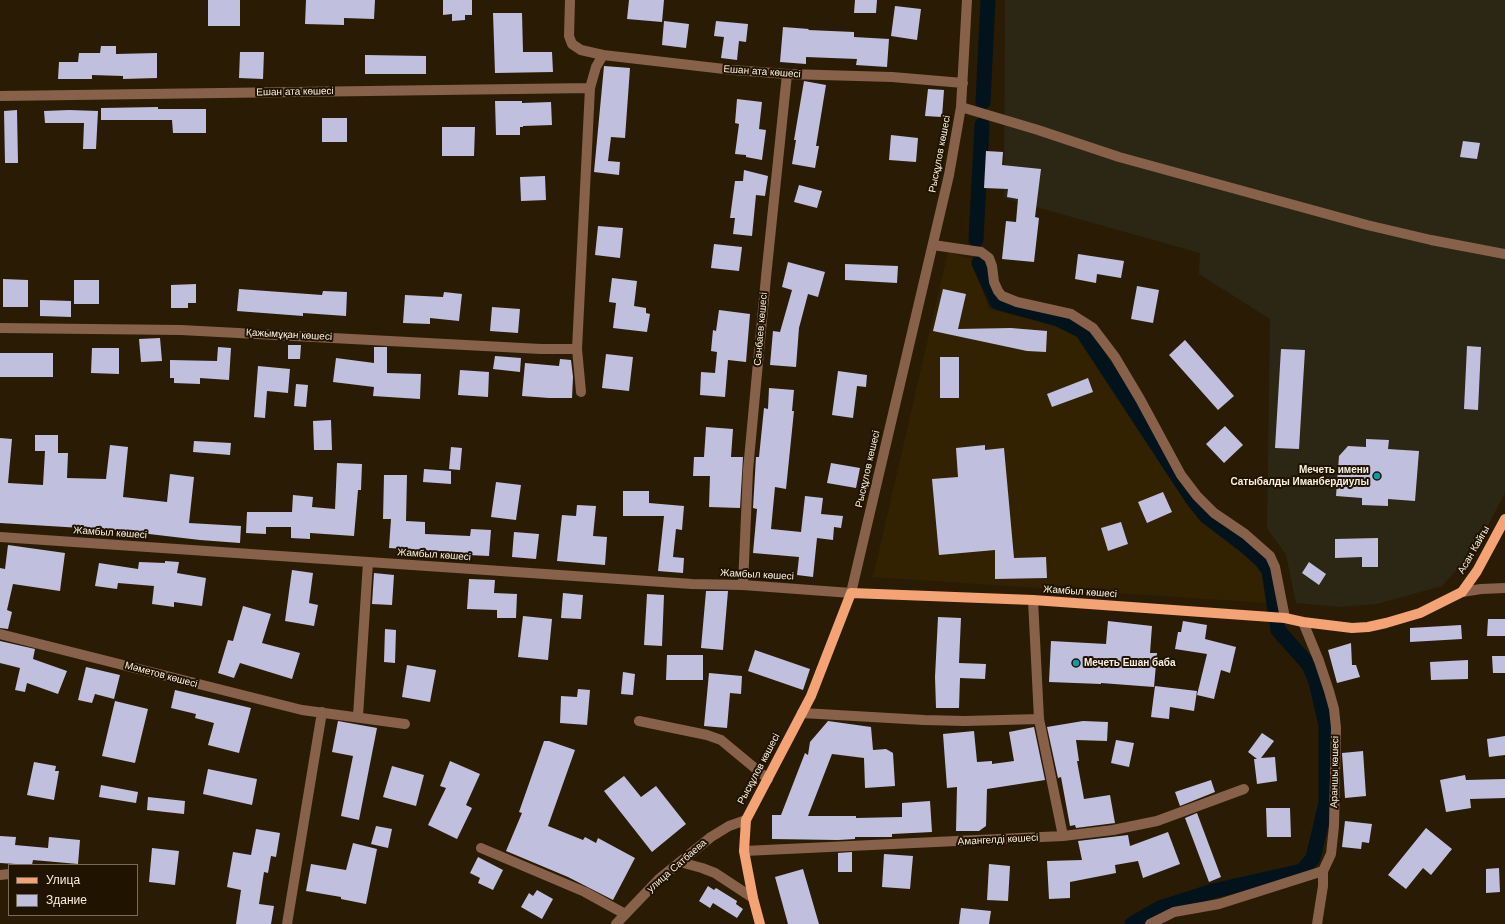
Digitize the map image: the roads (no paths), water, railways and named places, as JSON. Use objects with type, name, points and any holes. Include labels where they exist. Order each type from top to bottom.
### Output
[{"type":"main road","name":"Асан Кайгы","points":[[1462,592],[1477,571],[1505,519]]},
{"type":"main road","name":"Жамбыл көшесі","points":[[851,593],[1033,600],[1285,618],[1303,622],[1352,628],[1368,627],[1420,613],[1462,592]]},
{"type":"main road","name":"Рысқұлов көшесі","points":[[760,924],[752,898],[744,852],[746,820],[811,696],[851,593]]},
{"type":"street","name":"Ешан ата көшесі","points":[[570,0],[569,36],[572,44],[581,50],[603,55],[733,70],[787,74],[892,77],[963,83]]},
{"type":"street","name":"Рысқұлов көшесі","points":[[851,593],[949,175],[961,107],[967,0]]},
{"type":"street","points":[[581,392],[577,350],[590,88],[596,67],[603,55]]},
{"type":"street","name":"Санбаев көшесі","points":[[743,585],[748,470],[787,74]]},
{"type":"street","name":"Ешан ата көшесі","points":[[0,96],[590,88]]},
{"type":"street","points":[[961,107],[1038,130],[1119,158],[1367,226],[1505,254]]},
{"type":"street","points":[[933,245],[981,252],[989,258],[992,266],[994,282],[1002,296],[1017,302],[1071,314],[1093,328],[1115,357],[1140,399],[1181,475],[1197,496],[1214,513],[1245,534],[1270,556],[1275,567],[1285,618]]},
{"type":"street","name":"Қажымұқан көшесі","points":[[0,328],[181,330],[577,350]]},
{"type":"street","name":"Жамбыл көшесі","points":[[0,537],[692,584],[743,585],[851,593]]},
{"type":"street","points":[[358,716],[368,562]]},
{"type":"street","name":"Жамбыл көшесі","points":[[1462,592],[1480,589],[1505,588]]},
{"type":"street","points":[[1033,600],[1039,719],[1063,836]]},
{"type":"street","name":"Араншы көшесі","points":[[1303,622],[1320,661],[1334,709],[1336,728],[1334,826],[1331,854],[1323,871],[1323,886],[1317,924]]},
{"type":"street","name":"Мәметов көшесі","points":[[0,634],[302,710],[358,716],[405,724]]},
{"type":"street","points":[[287,924],[322,712]]},
{"type":"street","points":[[802,712],[924,720],[965,721],[1039,719]]},
{"type":"street","points":[[639,721],[707,735],[721,740],[768,779]]},
{"type":"street","name":"Амангелді көшесі","points":[[744,852],[1063,836],[1113,830],[1157,821],[1244,789]]},
{"type":"street","name":"улица Сатбаева","points":[[616,924],[659,879],[711,837],[729,826],[746,820]]},
{"type":"street","points":[[481,848],[585,892],[625,914]]},
{"type":"street","points":[[680,862],[715,873],[752,898]]},
{"type":"street","points":[[1150,924],[1174,912],[1219,904],[1323,871]]},
{"type":"waterway","points":[[983,102],[988,0]]},
{"type":"waterway","points":[[976,240],[982,125]]},
{"type":"waterway","points":[[979,263],[997,302],[1058,319],[1082,331],[1191,497],[1206,516],[1262,561],[1269,571],[1278,630],[1309,665],[1316,682],[1326,725],[1326,803],[1313,858],[1302,871],[1213,891],[1160,908],[1132,924]]},
{"type":"place","name":"Мечеть имени Сатыбалды Иманбердиулы","points":[[1377,476]]},
{"type":"place","name":"Мечеть Ешан баба","points":[[1076,663]]}]
